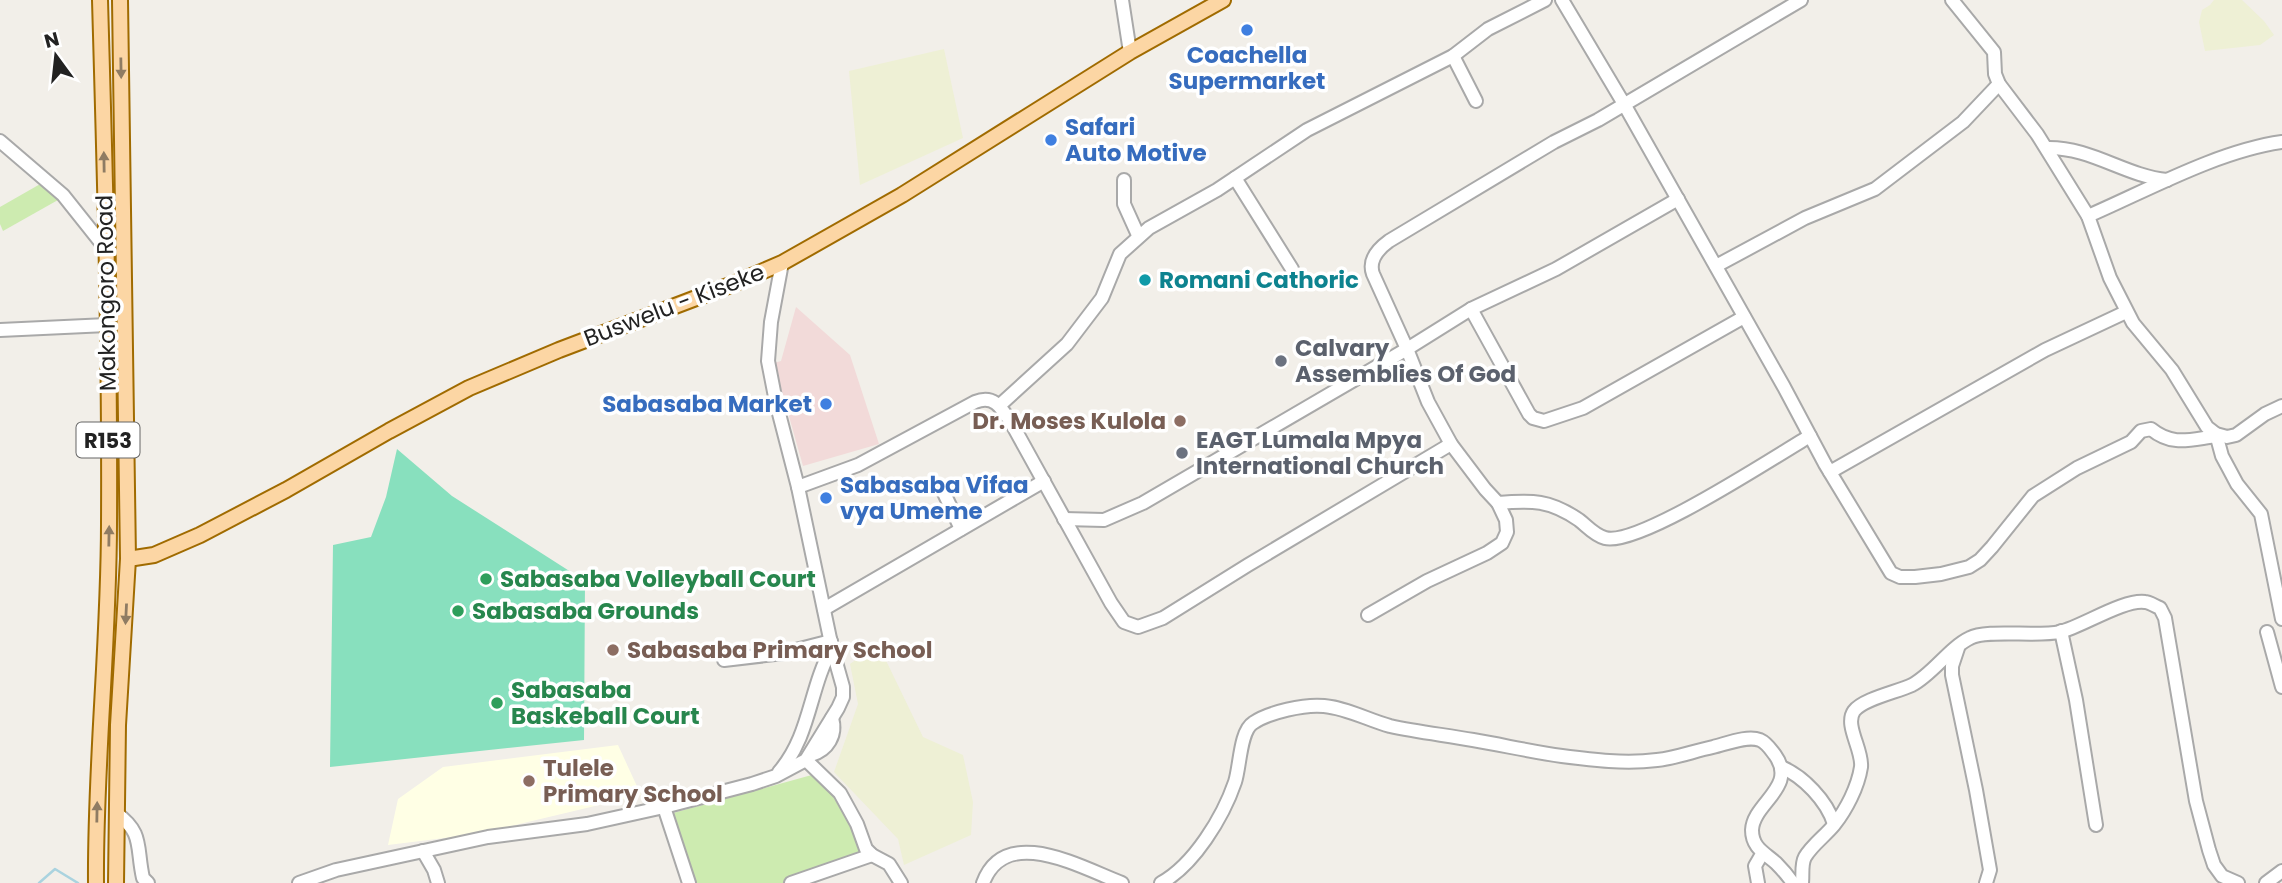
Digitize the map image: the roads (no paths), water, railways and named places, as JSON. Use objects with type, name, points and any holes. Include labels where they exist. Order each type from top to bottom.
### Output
[{"type":"main road","name":"Makongoro Road","points":[[96,882],[108,574],[106,249],[100,0]]},
{"type":"main road","name":"Makongoro Road","points":[[116,881],[118,725],[128,559],[120,0]]},
{"type":"main road","name":"Buswelu - Kiseke","points":[[128,559],[154,555],[200,535],[469,388],[559,350],[733,285],[782,263],[902,195],[1130,51],[1223,0]]},
{"type":"street","points":[[1122,0],[1130,51]]},
{"type":"street","points":[[1000,405],[1067,344],[1102,298],[1121,254],[1138,235],[1235,178],[1316,125],[1453,56],[1488,29],[1545,0]]},
{"type":"street","points":[[1562,0],[1678,199],[1830,472],[1891,573],[1914,578],[1956,570],[1980,560],[2033,496],[2077,468],[2131,442],[2141,430],[2151,429],[2160,437],[2171,441],[2216,435],[2227,437],[2236,435],[2265,414],[2282,406]]},
{"type":"street","points":[[1368,615],[1502,543],[1507,532],[1506,520],[1498,503],[1451,444],[1428,402],[1371,267],[1379,249],[1407,229],[1553,142],[1624,104],[1801,0]]},
{"type":"street","points":[[1952,0],[1993,52],[1995,74],[2000,84],[2047,148],[2088,216],[2105,267],[2126,312],[2141,335],[2172,370],[2200,419],[2216,435],[2228,469],[2261,514],[2282,618]]},
{"type":"street","points":[[1453,56],[1476,101]]},
{"type":"street","points":[[1716,266],[1805,218],[1875,189],[1963,122],[2000,84]]},
{"type":"street","points":[[0,141],[63,195],[106,249]]},
{"type":"street","points":[[2088,216],[2242,152],[2282,142]]},
{"type":"street","points":[[2047,148],[2080,152],[2144,177],[2169,181]]},
{"type":"street","points":[[1235,178],[1292,270]]},
{"type":"street","points":[[1124,180],[1124,204],[1138,235]]},
{"type":"street","points":[[1064,519],[1104,520],[1131,509],[1471,309],[1556,269],[1678,199]]},
{"type":"street","points":[[299,883],[336,870],[488,837],[587,824],[664,807],[776,776],[799,766],[807,758],[832,718],[842,697],[843,687],[831,645],[768,361],[771,322],[782,263]]},
{"type":"street","points":[[1471,309],[1529,414],[1544,421],[1583,408],[1744,317]]},
{"type":"street","points":[[1830,472],[2045,350],[2126,312]]},
{"type":"street","points":[[0,330],[107,324]]},
{"type":"street","points":[[798,487],[858,466],[979,400],[991,400],[1000,405],[1111,603],[1125,622],[1138,626],[1163,618],[1451,444]]},
{"type":"street","points":[[1498,503],[1530,500],[1546,502],[1563,510],[1593,533],[1606,539],[1623,537],[1660,523],[1810,436]]},
{"type":"street","points":[[824,609],[1044,481]]},
{"type":"street","points":[[944,492],[961,529]]},
{"type":"street","name":"Buswelu - Kiseke","points":[[108,574],[128,559]]},
{"type":"street","points":[[1802,883],[1806,855],[1835,824],[1847,805],[1860,772],[1861,761],[1851,723],[1856,709],[1864,703],[1918,681],[1958,647],[1978,635],[2047,634],[2086,623],[2127,604],[2145,602],[2160,608],[2165,618],[2194,790],[2209,850],[2222,876],[2238,883]]},
{"type":"street","points":[[2061,631],[2076,700],[2096,825]]},
{"type":"street","points":[[2267,632],[2282,687]]},
{"type":"street","points":[[724,660],[831,645]]},
{"type":"street","points":[[776,776],[796,747],[810,714],[831,645]]},
{"type":"street","points":[[1958,647],[1952,675],[1990,870],[1986,883]]},
{"type":"street","points":[[1161,883],[1177,872],[1205,840],[1227,801],[1237,773],[1247,728],[1268,717],[1310,706],[1341,709],[1415,731],[1561,756],[1622,762],[1659,760],[1730,743],[1760,740],[1768,746],[1781,766],[1779,783],[1752,829],[1762,853],[1776,862],[1793,883]]},
{"type":"street","points":[[807,758],[840,793],[866,849],[889,864],[901,883]]},
{"type":"street","points":[[1781,766],[1796,774],[1818,797],[1835,824]]},
{"type":"street","points":[[664,807],[689,883]]},
{"type":"street","points":[[116,813],[134,829],[143,878],[148,883]]},
{"type":"street","points":[[423,851],[438,883]]},
{"type":"street","points":[[983,883],[995,863],[1011,854],[1028,852],[1050,856],[1122,883]]},
{"type":"street","points":[[1758,883],[1755,866],[1762,853]]},
{"type":"street","points":[[791,883],[872,855]]},
{"type":"street","points":[[2266,883],[2282,871]]},
{"type":"street","points":[[1177,872],[1186,883]]},
{"type":"waterway","points":[[39,883],[55,869],[78,883]]},
{"type":"place","name":"Coachella Supermarket","points":[[1247,30]]},
{"type":"place","name":"Safari Auto Motive","points":[[1051,140]]},
{"type":"place","name":"Romani Cathoric","points":[[1145,280]]},
{"type":"place","name":"Calvary Assemblies Of God","points":[[1281,361]]},
{"type":"place","name":"Sabasaba Market","points":[[826,404]]},
{"type":"place","name":"Dr. Moses Kulola","points":[[1180,421]]},
{"type":"place","name":"EAGT Lumala Mpya International Church","points":[[1182,453]]},
{"type":"place","name":"Sabasaba Vifaa vya Umeme","points":[[826,498]]},
{"type":"place","name":"Sabasaba Volleyball Court","points":[[486,579]]},
{"type":"place","name":"Sabasaba Grounds","points":[[458,611]]},
{"type":"place","name":"Sabasaba Primary School","points":[[613,650]]},
{"type":"place","name":"Sabasaba Baskeball Court","points":[[497,703]]},
{"type":"place","name":"Tulele Primary School","points":[[529,781]]}]
